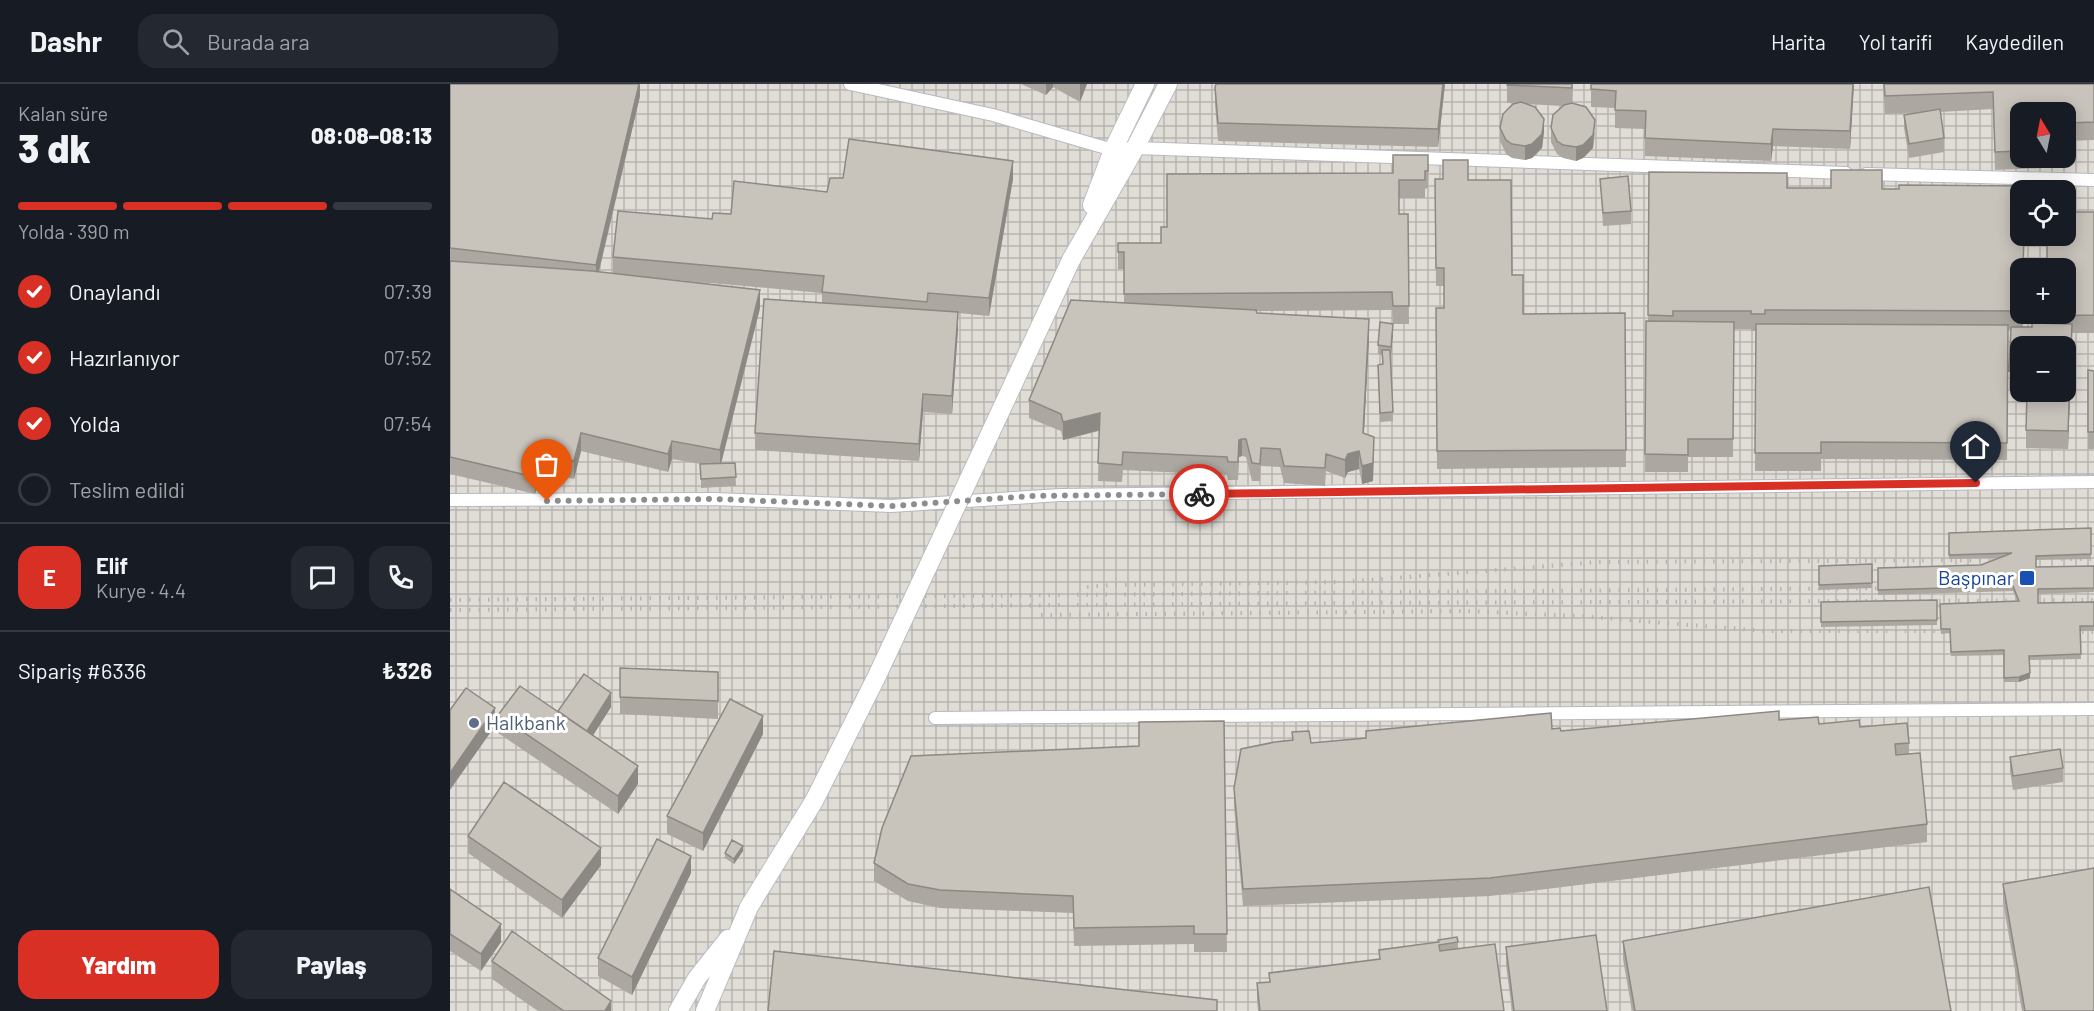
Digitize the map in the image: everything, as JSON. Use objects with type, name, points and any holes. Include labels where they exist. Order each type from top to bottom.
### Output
[{"type":"street","points":[[850,84],[993,115],[1113,150],[1135,148],[1779,172],[2094,180]]},
{"type":"street","points":[[705,1011],[749,907],[814,801],[870,688],[1071,260],[1113,150],[1145,84]]},
{"type":"street","points":[[1071,260],[1135,148],[1168,84]]},
{"type":"street","points":[[450,500],[715,499],[891,506],[1050,496],[2094,482]]},
{"type":"street","points":[[936,718],[2094,709]]},
{"type":"street","points":[[678,1011],[698,978],[741,924]]},
{"type":"shaded area","points":[[450,84],[2094,84],[2094,1011],[450,1011]]},
{"type":"building","points":[[450,84],[639,84],[596,265],[450,248]]},
{"type":"building","points":[[1216,84],[1443,84],[1438,129],[1218,123]]},
{"type":"building","points":[[1572,84],[1572,88],[1507,85]]},
{"type":"building","points":[[1591,84],[1853,84],[1850,131],[1773,129],[1771,144],[1645,138],[1646,111],[1615,110],[1616,91],[1591,89]]},
{"type":"building","points":[[1884,84],[2094,84],[2094,122],[2076,123],[2076,102],[2010,102],[2010,151],[1995,152],[1993,92],[1885,96]]},
{"type":"building","points":[[1521,102],[1535,107],[1544,119],[1542,134],[1532,144],[1525,146],[1512,144],[1506,140],[1500,128],[1503,114],[1513,104]]},
{"type":"building","points":[[1572,103],[1586,107],[1595,120],[1593,135],[1583,145],[1576,147],[1563,145],[1557,141],[1551,128],[1553,115],[1564,105]]},
{"type":"building","points":[[1940,109],[1944,138],[1909,144],[1904,115]]},
{"type":"building","points":[[849,139],[1013,161],[989,298],[928,293],[927,302],[822,292],[824,276],[613,257],[618,211],[712,219],[713,213],[731,214],[734,181],[827,192],[830,178],[843,178]]},
{"type":"building","points":[[1393,155],[1428,155],[1428,171],[1425,171],[1425,180],[1399,180],[1399,214],[1408,214],[1409,306],[1393,306],[1392,292],[1124,294],[1124,252],[1118,252],[1118,243],[1161,243],[1161,227],[1167,227],[1167,174],[1393,173]]},
{"type":"building","points":[[1443,160],[1468,160],[1468,180],[1511,180],[1512,275],[1523,275],[1523,314],[1625,313],[1626,450],[1437,451],[1436,308],[1444,308],[1444,268],[1436,268],[1435,179],[1443,179]]},
{"type":"building","points":[[1831,170],[1882,170],[1882,189],[1899,189],[1899,185],[2010,186],[2010,246],[2024,246],[2023,258],[2010,258],[2010,311],[1765,310],[1765,314],[1751,314],[1751,311],[1673,311],[1673,316],[1648,315],[1649,172],[1787,173],[1787,188],[1831,188]]},
{"type":"building","points":[[1628,176],[1631,211],[1603,213],[1600,179]]},
{"type":"building","points":[[2076,212],[2094,212],[2094,315],[2076,315],[2076,258],[2047,258],[2047,246],[2076,246]]},
{"type":"building","points":[[450,261],[592,271],[760,290],[720,450],[672,441],[668,454],[581,433],[574,461],[541,454],[535,477],[450,457]]},
{"type":"building","points":[[764,299],[958,312],[952,396],[923,394],[919,444],[755,433]]},
{"type":"building","points":[[1071,300],[1369,319],[1363,433],[1374,437],[1373,463],[1362,466],[1359,451],[1348,454],[1345,460],[1326,454],[1325,468],[1284,466],[1280,449],[1261,448],[1260,464],[1252,463],[1246,439],[1242,439],[1239,440],[1238,462],[1228,462],[1227,457],[1123,452],[1122,465],[1098,463],[1100,413],[1063,422],[1061,414],[1029,400]]},
{"type":"building","points":[[1646,321],[1734,322],[1733,439],[1688,439],[1688,455],[1645,454]]},
{"type":"building","points":[[1380,322],[1393,324],[1391,347],[1378,345]]},
{"type":"building","points":[[1756,324],[2008,325],[2007,443],[1821,442],[1821,453],[1755,453]]},
{"type":"building","points":[[2032,324],[2072,324],[2072,336],[2011,336],[2011,327],[2032,327]]},
{"type":"building","points":[[1382,350],[1390,350],[1393,412],[1380,413],[1378,365],[1383,364]]},
{"type":"building","points":[[2088,370],[2094,371],[2094,432],[2088,432]]},
{"type":"building","points":[[2027,402],[2069,402],[2068,431],[2026,430]]},
{"type":"building","points":[[735,463],[736,477],[701,479],[700,464]]},
{"type":"building","name":"Başpınar","points":[[2091,528],[2091,554],[2036,556],[2036,567],[2094,566],[2094,588],[2038,589],[2038,603],[2094,602],[2094,626],[2080,626],[2081,654],[2029,656],[2030,673],[2019,677],[2004,678],[2004,650],[1951,652],[1950,629],[1941,629],[1940,604],[2019,601],[2013,586],[1878,590],[1878,568],[1981,565],[2012,553],[1949,555],[1949,533]]},
{"type":"building","points":[[1872,564],[1872,583],[1819,585],[1819,566]]},
{"type":"building","points":[[1937,600],[1937,620],[1821,622],[1821,602]]},
{"type":"building","points":[[620,668],[718,672],[718,701],[620,697]]},
{"type":"building","points":[[584,674],[611,693],[587,731],[558,711]]},
{"type":"building","points":[[520,686],[638,766],[618,796],[498,715]]},
{"type":"building","points":[[466,688],[495,708],[450,773],[450,710]]},
{"type":"building","points":[[730,699],[763,716],[703,833],[667,816]]},
{"type":"building","points":[[1779,711],[1779,720],[1818,717],[1819,724],[1859,720],[1860,727],[1907,723],[1909,743],[1895,744],[1896,755],[1920,753],[1927,824],[1490,878],[1243,889],[1234,788],[1241,749],[1293,740],[1292,732],[1309,731],[1311,743],[1366,738],[1366,731],[1551,713],[1552,729],[1560,728],[1561,731]]},
{"type":"building","points":[[1224,721],[1227,934],[1194,934],[1194,926],[1074,928],[1073,896],[940,890],[908,884],[874,863],[882,828],[911,756],[1139,746],[1139,722]]},
{"type":"building","points":[[2060,749],[2063,768],[2013,776],[2010,757]]},
{"type":"building","points":[[504,782],[601,848],[562,900],[468,836]]},
{"type":"building","points":[[657,839],[691,856],[632,977],[598,958]]},
{"type":"building","points":[[732,840],[743,846],[734,859],[725,853]]},
{"type":"building","points":[[2094,868],[2094,1011],[2025,1011],[2003,884]]},
{"type":"building","points":[[1929,887],[1951,1011],[1635,1011],[1623,941]]},
{"type":"building","points":[[450,889],[501,924],[481,954],[450,934]]},
{"type":"building","points":[[512,931],[611,1001],[605,1011],[564,1011],[492,961]]},
{"type":"building","points":[[1596,935],[1607,1011],[1514,1011],[1506,947]]},
{"type":"building","points":[[1457,937],[1458,942],[1439,945],[1440,951],[1495,944],[1504,1011],[1260,1011],[1257,983],[1270,982],[1269,973],[1380,959],[1379,950],[1439,942],[1438,940]]},
{"type":"building","points":[[774,951],[1217,1000],[1217,1011],[768,1011]]},
{"type":"railway","points":[[2061,559],[2094,559]]},
{"type":"railway","points":[[1087,587],[1344,582],[1598,562],[2010,560]]},
{"type":"railway","points":[[450,600],[1896,588]]},
{"type":"railway","points":[[1920,601],[2094,600]]},
{"type":"railway","points":[[450,610],[1893,601]]},
{"type":"railway","points":[[1041,615],[1467,611],[1578,616],[1766,631],[1958,631]]},
{"type":"railway","points":[[2063,632],[2094,632]]},
{"type":"way so far","points":[[547,501],[715,499],[891,506],[1031,496],[1199,494]]},
{"type":"place","name":"Başpınar","points":[[2027,578]]},
{"type":"place","name":"Halkbank","points":[[474,723]]},
{"type":"route","points":[[1199,494],[1976,483]]}]
